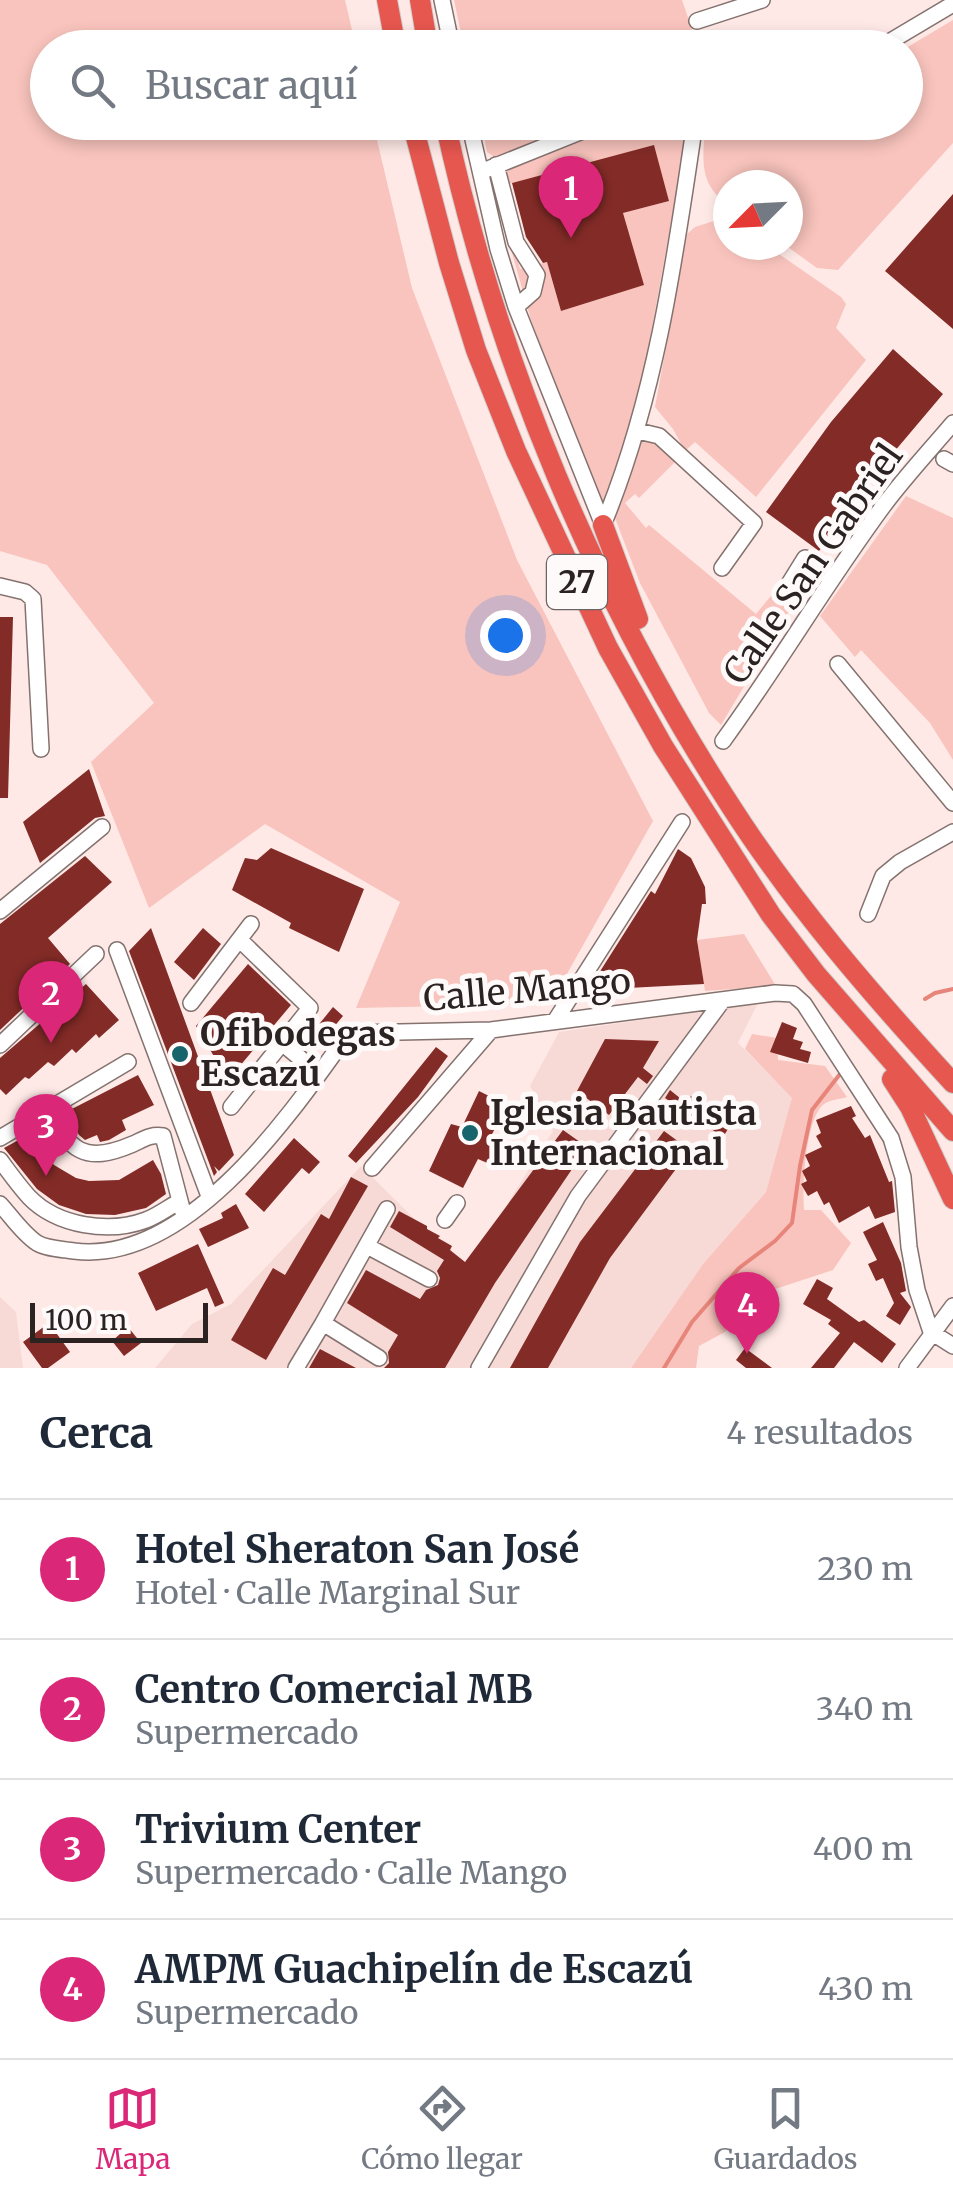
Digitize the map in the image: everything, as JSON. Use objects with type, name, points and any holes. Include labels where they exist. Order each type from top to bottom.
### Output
[{"type":"highway","points":[[387,0],[393,30]]},
{"type":"highway","points":[[420,0],[425,30]]},
{"type":"highway","name":"27","points":[[417,140],[476,350],[516,451],[608,648],[663,746],[771,915],[953,1131]]},
{"type":"highway","name":"27","points":[[449,140],[486,288],[534,419],[622,615],[730,806],[810,916],[953,1083]]},
{"type":"highway","points":[[603,525],[675,714]]},
{"type":"highway","points":[[869,989],[953,1064]]},
{"type":"highway","points":[[835,995],[910,1106],[953,1199]]},
{"type":"street","points":[[442,0],[448,30]]},
{"type":"street","points":[[697,21],[762,0]]},
{"type":"street","points":[[909,30],[953,4]]},
{"type":"street","points":[[477,140],[516,242],[537,275],[534,292],[516,307]]},
{"type":"street","points":[[489,169],[561,140]]},
{"type":"street","points":[[603,525],[644,409],[692,140]]},
{"type":"street","points":[[489,169],[498,249],[516,307],[603,525]]},
{"type":"street","points":[[644,409],[681,458]]},
{"type":"street","name":"Calle San Gabriel","points":[[724,741],[886,502],[953,423]]},
{"type":"street","points":[[638,431],[659,436],[754,522],[722,568]]},
{"type":"street","points":[[820,596],[790,583],[805,558],[832,579]]},
{"type":"street","points":[[0,586],[25,592],[34,600],[42,748]]},
{"type":"street","points":[[838,664],[953,803]]},
{"type":"street","points":[[555,1021],[682,822]]},
{"type":"street","points":[[0,911],[102,828]]},
{"type":"street","points":[[868,914],[884,876],[900,862],[953,832]]},
{"type":"street","points":[[191,1003],[252,924]]},
{"type":"street","points":[[231,1108],[310,1008],[240,940]]},
{"type":"street","points":[[117,950],[209,1196]]},
{"type":"street","points":[[0,1045],[96,954]]},
{"type":"street","name":"Calle Mango","points":[[0,1204],[38,1244],[86,1252],[126,1247],[182,1209],[209,1196],[244,1169],[345,1038],[354,1033],[491,1030],[792,994],[804,1004],[891,1138],[903,1177],[916,1290],[931,1332]]},
{"type":"street","points":[[479,1368],[578,1196],[723,1000]]},
{"type":"street","points":[[372,1168],[491,1030]]},
{"type":"street","points":[[282,1043],[319,1074]]},
{"type":"street","points":[[0,1138],[128,1062]]},
{"type":"street","points":[[0,1160],[31,1199],[50,1212],[88,1225],[113,1227],[182,1209],[163,1136],[149,1136],[106,1154],[89,1154],[72,1148],[63,1139],[46,1108]]},
{"type":"street","points":[[445,1220],[457,1203]]},
{"type":"street","points":[[296,1368],[387,1210]]},
{"type":"street","points":[[367,1246],[429,1279]]},
{"type":"street","points":[[907,1368],[953,1306]]},
{"type":"street","points":[[323,1324],[380,1358]]},
{"type":"street","points":[[931,1332],[953,1346]]},
{"type":"shaded area","points":[[0,0],[345,0],[352,30],[30,30],[30,140],[377,140],[412,288],[517,560],[653,821],[550,1004],[356,1008],[400,902],[265,824],[149,908],[91,762],[154,703],[47,565],[0,551]]},
{"type":"shaded area","points":[[454,0],[682,0],[692,30],[460,30]]},
{"type":"shaded area","points":[[953,20],[953,143],[838,270],[817,268],[803,258],[803,170],[713,170],[713,191],[704,170],[704,140],[923,140],[923,38]]},
{"type":"shaded area","points":[[485,140],[547,140],[497,159],[487,152]]},
{"type":"shaded area","points":[[578,140],[686,140],[626,452],[602,508],[531,320],[492,182],[494,174]],"holes":[[[654,146],[669,201],[623,213],[643,285],[561,311],[547,262],[520,269],[498,187]]]},
{"type":"shaded area","points":[[713,221],[713,260],[788,260],[841,297],[846,304],[836,328],[866,360],[756,497],[695,442],[685,451],[655,407],[687,234]]},
{"type":"shaded area","points":[[639,439],[650,439],[679,458],[639,498],[635,494],[625,503],[646,528],[649,525],[756,614],[784,580],[804,586],[721,725],[709,713],[640,583],[613,513]]},
{"type":"shaded area","points":[[906,496],[953,518],[953,760],[930,723],[861,650],[855,657],[820,616]]},
{"type":"shaded area","points":[[744,934],[776,986],[705,991],[697,940]]},
{"type":"shaded area","points":[[758,1003],[738,1043],[793,1098],[766,1192],[703,1264],[631,1368],[155,1368],[192,1324],[231,1304],[361,1166],[440,1244],[469,1265],[553,1131],[530,1086],[559,1032]]},
{"type":"shaded area","points":[[752,1034],[777,1038],[778,1060],[825,1066],[847,1097],[824,1104],[813,1124],[806,1154],[804,1210],[821,1210],[851,1243],[833,1270],[763,1293],[725,1332],[699,1346],[696,1368],[631,1368],[703,1264],[766,1192],[792,1098],[745,1049]]},
{"type":"shaded area","points":[[0,1297],[16,1312],[23,1368],[0,1368]]},
{"type":"building","points":[[654,145],[669,201],[623,213],[644,285],[561,311],[547,262],[543,263],[526,237],[512,183]]},
{"type":"building","points":[[953,194],[953,329],[885,271]]},
{"type":"building","points":[[893,349],[943,394],[883,465],[819,551],[766,512],[831,422]]},
{"type":"building","points":[[0,617],[13,617],[8,798],[0,798]]},
{"type":"building","points":[[89,769],[105,816],[95,818],[40,863],[23,822]]},
{"type":"building","points":[[271,848],[364,889],[339,952],[289,928],[291,923],[232,890],[245,858],[257,860]]},
{"type":"building","points":[[678,849],[691,858],[705,887],[706,904],[702,904],[697,940],[704,984],[628,988],[628,974],[599,973],[651,891],[655,894]]},
{"type":"building","points":[[85,856],[112,882],[48,938],[70,964],[0,1030],[0,924]]},
{"type":"building","name":"Ofibodegas Escazú","points":[[151,928],[234,1155],[219,1171],[214,1166],[214,1176],[129,951]]},
{"type":"building","points":[[203,928],[221,944],[194,980],[174,962]]},
{"type":"building","points":[[248,964],[291,1005],[228,1080],[196,1026]]},
{"type":"building","points":[[86,984],[119,1020],[76,1053],[72,1049],[54,1066],[48,1062],[29,1079],[25,1077],[6,1095],[0,1089],[0,1058]]},
{"type":"building","points":[[333,1007],[343,1016],[322,1041],[312,1033]]},
{"type":"building","points":[[782,1022],[797,1028],[793,1039],[803,1042],[800,1049],[811,1052],[808,1063],[770,1052]]},
{"type":"building","points":[[605,1039],[659,1041],[643,1068],[653,1076],[647,1084],[638,1077],[609,1115],[577,1091]]},
{"type":"building","points":[[436,1047],[448,1056],[418,1097],[356,1163],[348,1156]]},
{"type":"building","points":[[138,1075],[154,1105],[122,1120],[126,1130],[109,1140],[100,1142],[97,1135],[85,1140],[79,1135],[66,1112]]},
{"type":"building","points":[[670,1090],[686,1103],[691,1096],[733,1121],[723,1137],[665,1098]]},
{"type":"building","name":"Iglesia Bautista Internacional","points":[[479,1091],[507,1105],[489,1140],[500,1147],[498,1158],[492,1165],[478,1159],[463,1188],[429,1171],[451,1124],[462,1127]]},
{"type":"building","points":[[851,1106],[856,1116],[852,1118],[865,1138],[870,1135],[889,1182],[892,1181],[895,1212],[875,1219],[869,1206],[839,1223],[829,1202],[824,1205],[817,1191],[808,1196],[801,1184],[807,1181],[802,1171],[810,1166],[805,1155],[822,1147],[816,1136],[821,1133],[816,1120]]},
{"type":"building","points":[[563,1130],[587,1147],[495,1283],[445,1368],[384,1368],[398,1335],[347,1303],[366,1270],[420,1299],[426,1290],[438,1285],[437,1271],[444,1260],[390,1227],[399,1211],[440,1236],[465,1262]]},
{"type":"building","points":[[664,1131],[690,1150],[610,1258],[548,1368],[510,1368],[580,1242]]},
{"type":"building","points":[[33,1132],[54,1165],[76,1178],[119,1180],[153,1160],[166,1194],[146,1208],[115,1215],[86,1214],[59,1205],[37,1189],[4,1148]]},
{"type":"building","points":[[294,1138],[320,1162],[309,1174],[302,1168],[264,1212],[245,1194]]},
{"type":"building","points":[[351,1177],[368,1186],[266,1360],[231,1340],[273,1268],[285,1275],[321,1214],[329,1219]]},
{"type":"building","points":[[236,1204],[249,1228],[208,1247],[199,1229],[223,1218],[221,1213]]},
{"type":"building","points":[[883,1222],[901,1263],[906,1291],[900,1293],[911,1307],[900,1325],[886,1316],[894,1303],[883,1278],[876,1281],[868,1264],[877,1260],[863,1232]]},
{"type":"building","points":[[198,1244],[224,1303],[215,1307],[207,1288],[156,1311],[138,1273]]},
{"type":"building","points":[[817,1279],[833,1288],[827,1299],[896,1344],[882,1363],[854,1342],[834,1368],[811,1368],[840,1333],[828,1324],[831,1320],[803,1304]]},
{"type":"building","points":[[49,1323],[70,1352],[42,1368],[23,1342]]},
{"type":"building","points":[[128,1327],[141,1343],[124,1356],[112,1341]]},
{"type":"building","points":[[745,1348],[772,1368],[746,1368],[736,1360]]},
{"type":"building","points":[[320,1349],[356,1368],[309,1368]]},
{"type":"waterway","points":[[925,999],[953,989]]},
{"type":"waterway","points":[[664,1368],[692,1322],[739,1268],[792,1223],[812,1110],[840,1074]]},
{"type":"place","name":"Hotel Sheraton San José","points":[[571,238]]},
{"type":"place","name":"Centro Comercial MB","points":[[51,1043]]},
{"type":"place","name":"Ofibodegas Escazú","points":[[180,1054]]},
{"type":"place","name":"Iglesia Bautista Internacional","points":[[470,1133]]},
{"type":"place","name":"Trivium Center","points":[[46,1176]]},
{"type":"place","name":"AMPM Guachipelín de Escazú","points":[[747,1354]]}]
